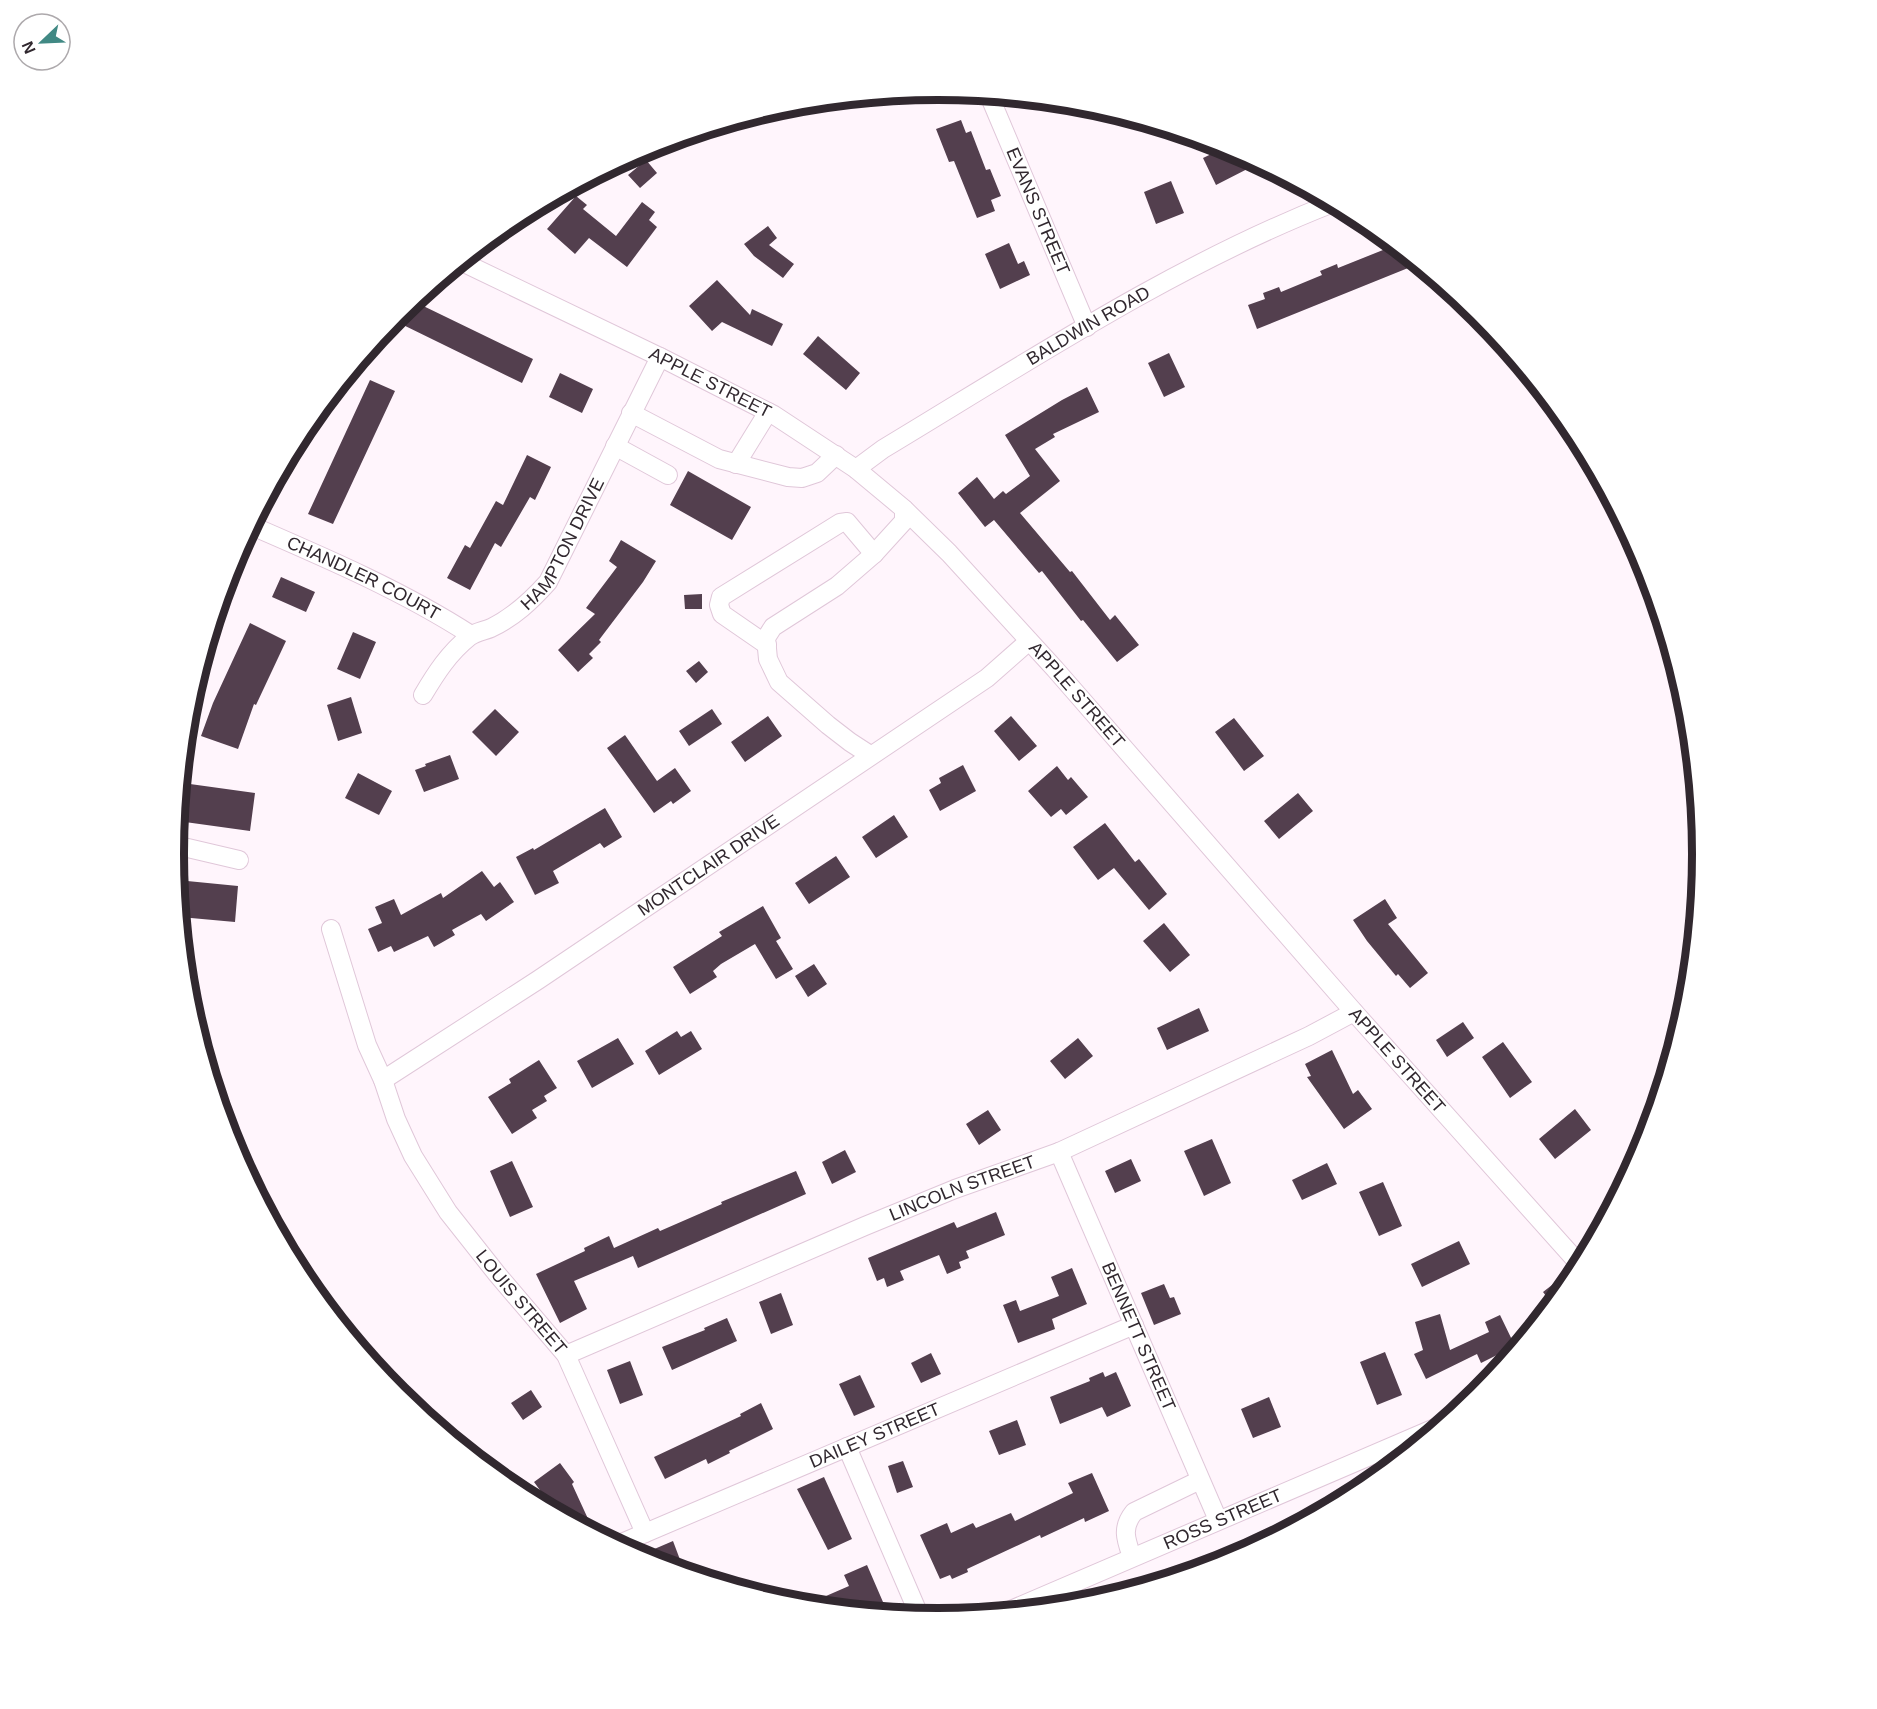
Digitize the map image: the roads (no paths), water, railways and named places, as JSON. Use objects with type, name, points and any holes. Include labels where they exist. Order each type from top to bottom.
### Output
[{"type":"street","name":"EVANS STREET","points":[[992,102],[1087,327]]},
{"type":"street","name":"BALDWIN ROAD","points":[[856,469],[883,449],[1166,282],[1323,207]]},
{"type":"street","name":"APPLE STREET","points":[[468,265],[660,357],[768,412],[856,469],[904,509],[949,553],[1063,678],[1354,1012],[1574,1258]]},
{"type":"street","name":"HAMPTON DRIVE","points":[[423,694],[442,664],[471,635],[512,616],[531,601],[548,582],[660,357]]},
{"type":"street","points":[[736,464],[768,412]]},
{"type":"street","points":[[631,413],[719,459],[788,477],[802,478],[817,473],[836,455]]},
{"type":"street","points":[[615,446],[668,475]]},
{"type":"street","points":[[870,755],[850,742],[779,682],[768,659],[766,638],[773,627],[837,586],[874,554],[904,521],[904,509]]},
{"type":"street","points":[[767,645],[722,614],[719,605],[721,597],[840,523],[848,522],[874,554]]},
{"type":"street","name":"CHANDLER COURT","points":[[259,529],[435,612],[471,635]]},
{"type":"street","name":"MONTCLAIR DRIVE","points":[[383,1080],[617,927],[987,678],[1029,641]]},
{"type":"street","points":[[184,847],[239,860]]},
{"type":"street","name":"LOUIS STREET","points":[[331,928],[367,1045],[409,1147],[434,1192],[497,1274],[566,1355],[645,1533]]},
{"type":"street","name":"LINCOLN STREET","points":[[566,1355],[865,1226],[1059,1152],[1309,1036],[1354,1012]]},
{"type":"street","name":"BENNETT STREET","points":[[1059,1152],[1218,1520]]},
{"type":"street","name":"DAILEY STREET","points":[[627,1541],[1134,1325]]},
{"type":"street","name":"ROSS STREET","points":[[1024,1603],[1420,1434]]},
{"type":"street","points":[[847,1446],[916,1608]]},
{"type":"street","points":[[1132,1557],[1125,1529],[1128,1519],[1134,1512],[1200,1480]]}]
